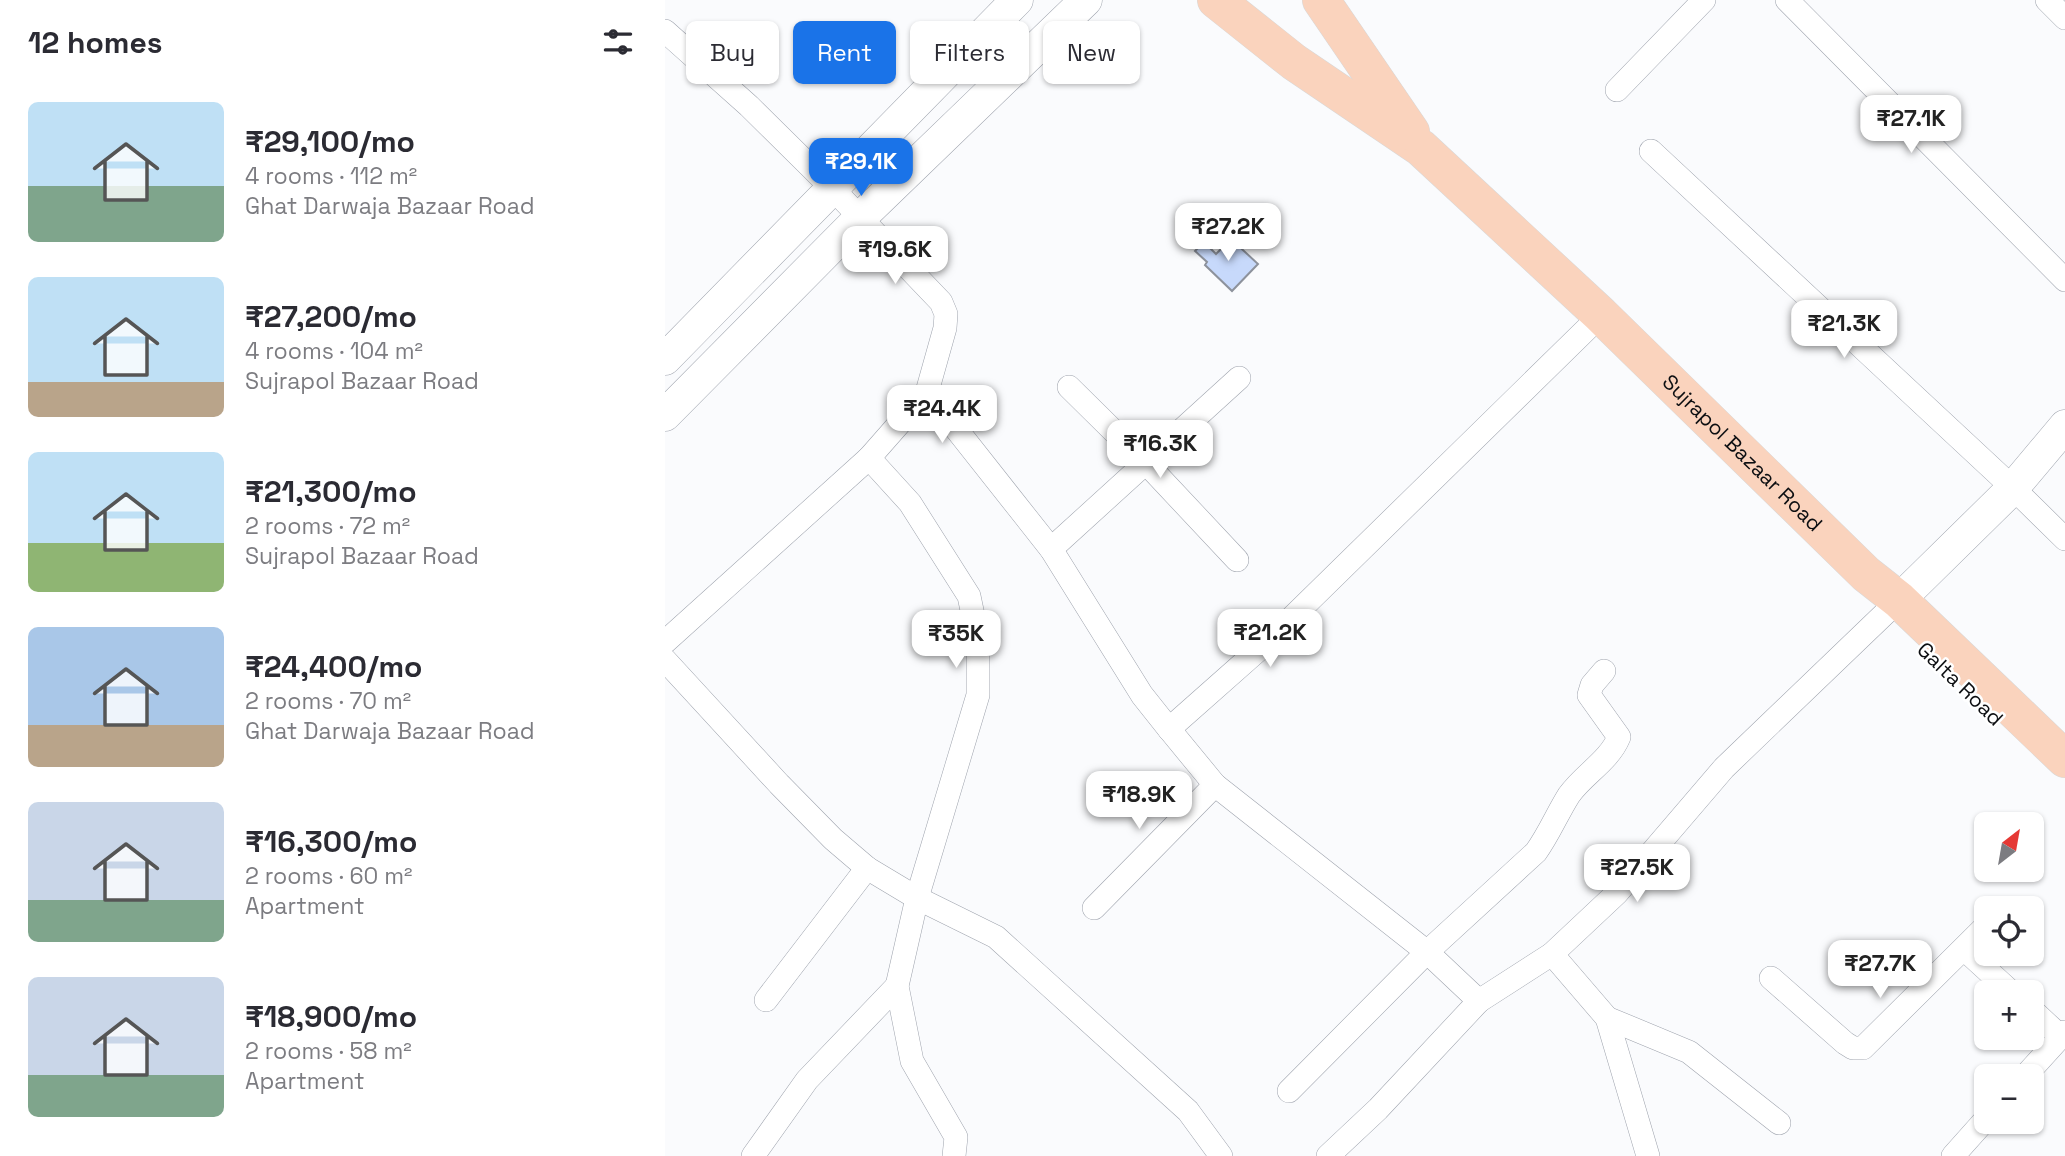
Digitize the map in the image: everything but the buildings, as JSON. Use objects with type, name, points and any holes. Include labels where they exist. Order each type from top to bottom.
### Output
[{"type":"main road","name":"Sujrapol Bazaar Road","points":[[1216,0],[1294,62],[1421,148],[1601,315],[1867,574],[1893,606],[2065,759]]},
{"type":"main road","name":"Sujrapol Bazaar Road","points":[[1321,0],[1421,148]]},
{"type":"main road","name":"Galta Road","points":[[1893,606],[2065,786]]},
{"type":"street","points":[[665,359],[1017,0]]},
{"type":"street","points":[[665,415],[860,218],[1086,0]]},
{"type":"street","points":[[1672,0],[1686,18]]},
{"type":"street","points":[[1617,90],[1705,0]]},
{"type":"street","points":[[1787,0],[2065,280]]},
{"type":"street","points":[[2047,0],[2065,18]]},
{"type":"street","points":[[665,31],[749,106],[833,189],[941,302],[946,314],[927,392],[869,458],[665,642]]},
{"type":"street","points":[[1651,151],[2013,488],[2065,540]]},
{"type":"street","points":[[1169,729],[1265,644],[1601,315]]},
{"type":"street","points":[[1051,549],[1239,378]]},
{"type":"street","points":[[1069,387],[1146,463],[1237,560]]},
{"type":"street","points":[[927,392],[1051,549],[1142,695],[1215,785],[1427,953],[1479,1001]]},
{"type":"street","points":[[1328,1156],[1378,1109],[1479,1001],[1552,954],[1617,894],[1724,768],[2013,488],[2065,426]]},
{"type":"street","points":[[869,458],[910,503],[963,586],[969,596],[978,639],[978,695],[917,898],[897,986],[912,1061],[956,1137],[954,1156]]},
{"type":"street","points":[[665,660],[833,839],[867,867],[917,898],[996,937],[1188,1111],[1221,1156]]},
{"type":"street","points":[[1289,1091],[1427,953],[1536,852],[1570,794],[1614,748],[1619,737],[1589,695],[1592,685],[1604,671]]},
{"type":"street","points":[[1094,908],[1215,785]]},
{"type":"street","points":[[766,1000],[867,867]]},
{"type":"street","points":[[1771,978],[1845,1043],[1853,1048],[1863,1048],[1974,939]]},
{"type":"street","points":[[1964,949],[1998,980]]},
{"type":"street","points":[[1552,954],[1607,1018],[1644,1155]]},
{"type":"street","points":[[753,1156],[807,1080],[897,986]]},
{"type":"street","points":[[1607,1018],[1689,1052],[1779,1123]]},
{"type":"street","points":[[2036,1064],[2063,1034],[2044,1019]]},
{"type":"street","points":[[1953,1156],[1974,1132]]}]
